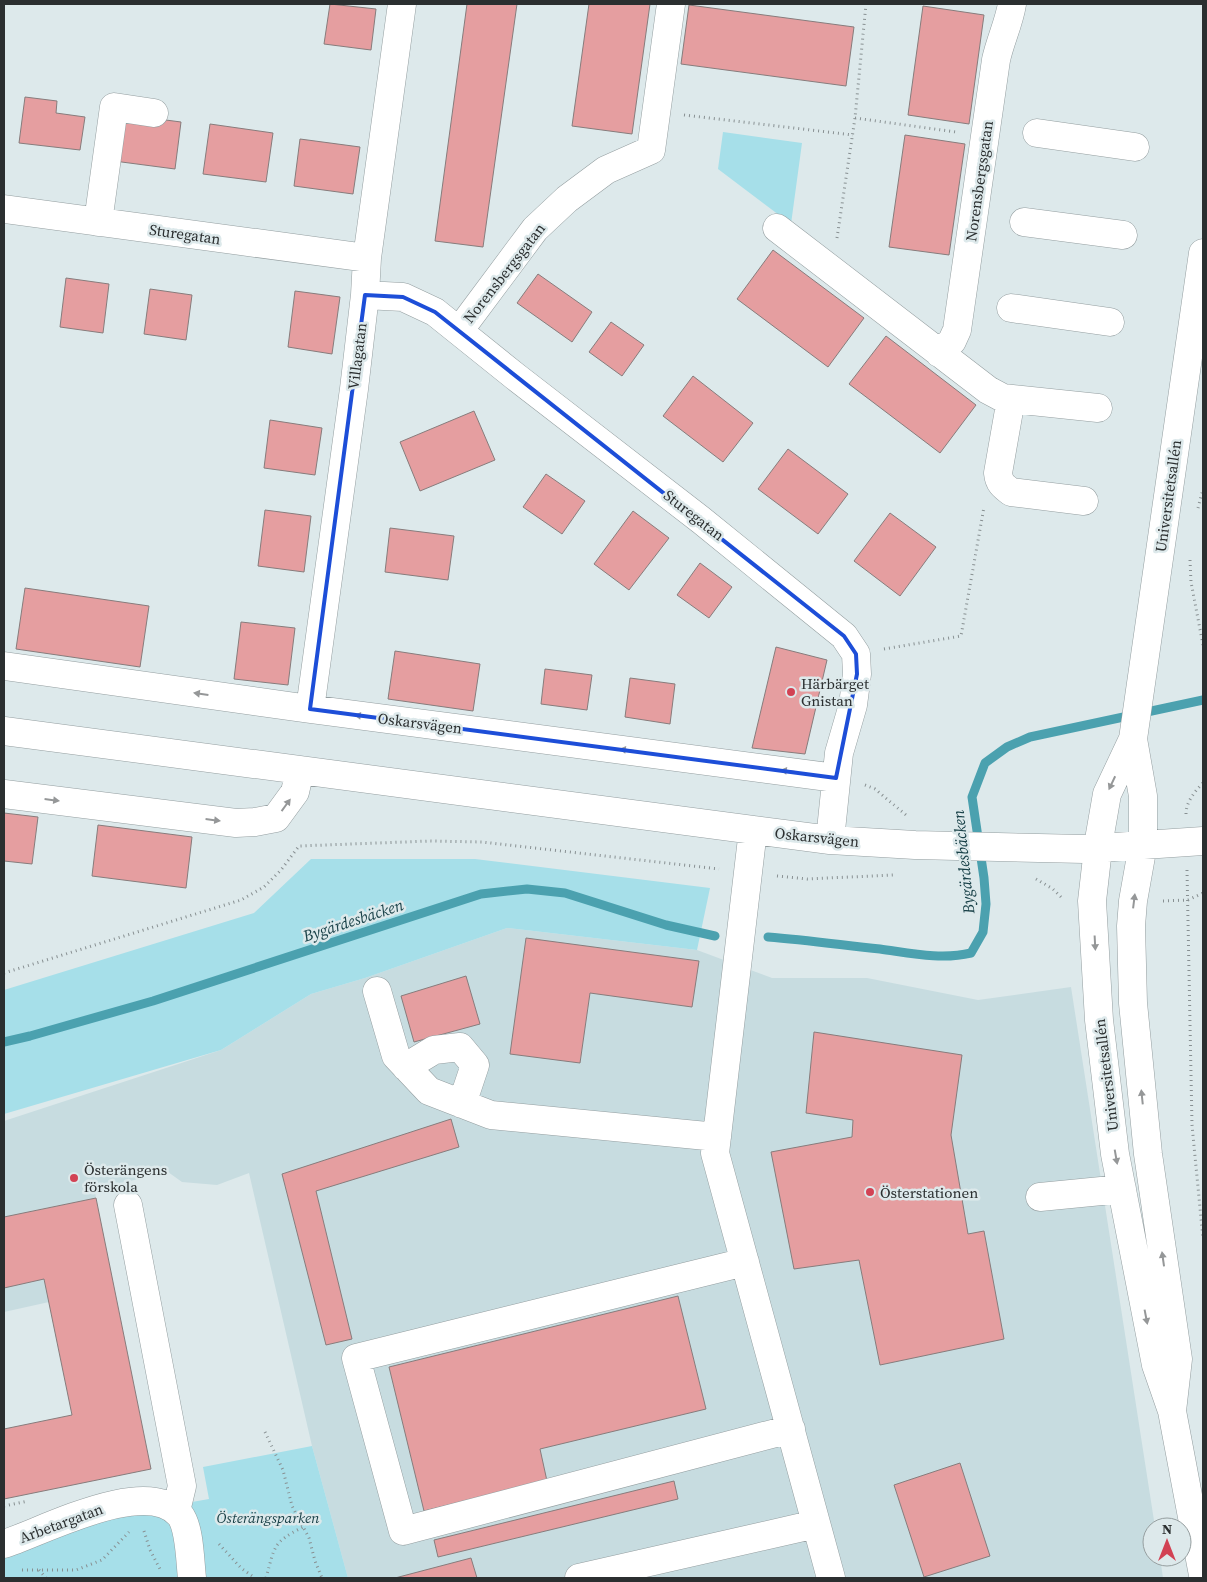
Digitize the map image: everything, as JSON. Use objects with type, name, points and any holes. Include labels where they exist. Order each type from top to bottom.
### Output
[{"type":"street","name":"Villagatan","points":[[310,709],[354,389],[367,258],[402,4]]},
{"type":"street","name":"Norensbergsgatan","points":[[459,331],[535,229],[567,199],[606,170],[651,150],[671,4]]},
{"type":"street","name":"Norensbergsgatan","points":[[939,353],[952,341],[957,330],[998,52],[1012,4]]},
{"type":"street","points":[[98,222],[114,107],[154,113]]},
{"type":"street","points":[[1036,133],[1135,147]]},
{"type":"street","name":"Sturegatan","points":[[4,209],[367,258]]},
{"type":"street","points":[[1024,222],[1122,235]]},
{"type":"street","points":[[777,228],[988,390],[1003,398],[1098,408]]},
{"type":"street","name":"Universitetsallén","points":[[1172,1411],[1178,1359],[1148,1154],[1133,1003],[1131,926],[1142,845],[1143,796],[1133,739],[1203,253]]},
{"type":"street","name":"Sturegatan","points":[[364,295],[403,297],[436,312],[516,377],[701,520],[844,636],[856,654]]},
{"type":"street","points":[[1010,308],[1110,322]]},
{"type":"street","points":[[1011,399],[998,473],[999,481],[1011,492],[1084,501]]},
{"type":"street","points":[[830,840],[839,753],[853,705],[858,674],[856,654]]},
{"type":"street","name":"Oskarsvägen","points":[[4,666],[310,709],[836,778]]},
{"type":"street","name":"Oskarsvägen","points":[[4,731],[830,840],[1084,850],[1098,847],[1203,841]]},
{"type":"street","name":"Universitetsallén","points":[[1133,739],[1107,794],[1098,847],[1092,901],[1099,1020],[1115,1154],[1156,1365],[1172,1411],[1203,1575]]},
{"type":"street","points":[[4,794],[236,823],[255,822],[276,818],[295,792],[300,770]]},
{"type":"street","points":[[753,830],[715,1152],[831,1578]]},
{"type":"street","points":[[377,991],[396,1056],[429,1091],[490,1116],[717,1137]]},
{"type":"street","points":[[406,1067],[434,1050],[460,1048],[476,1065],[462,1104]]},
{"type":"street","points":[[1040,1197],[1122,1189]]},
{"type":"street","points":[[128,1205],[182,1486],[176,1511],[181,1516],[185,1527],[192,1578]]},
{"type":"street","points":[[745,1262],[356,1358],[395,1502],[403,1531],[791,1429]]},
{"type":"street","name":"Arbetargatan","points":[[4,1544],[96,1508],[149,1501],[162,1504],[176,1511]]},
{"type":"street","points":[[579,1578],[816,1524]]},
{"type":"path","points":[[832,270],[855,118],[866,4]]},
{"type":"path","points":[[656,111],[852,135]]},
{"type":"path","points":[[855,118],[985,136]]},
{"type":"path","points":[[1196,517],[1203,489]]},
{"type":"path","points":[[856,654],[961,636],[985,501]]},
{"type":"path","points":[[1190,554],[1191,582],[1203,645]]},
{"type":"path","points":[[1186,810],[1194,793],[1203,783]]},
{"type":"path","points":[[4,973],[241,900],[264,886],[281,870],[299,846],[430,841],[482,842],[724,870]]},
{"type":"path","points":[[775,876],[807,879],[895,875]]},
{"type":"path","points":[[1032,878],[1041,880],[1064,900],[1070,900]]},
{"type":"path","points":[[1159,901],[1188,900],[1203,893]]},
{"type":"path","points":[[1188,900],[1192,1125],[1203,1239]]},
{"type":"path","points":[[265,1432],[283,1470],[292,1506],[309,1538],[321,1577],[315,1578]]},
{"type":"path","points":[[266,1578],[275,1545],[286,1535],[303,1527]]},
{"type":"path","points":[[21,1570],[76,1570],[102,1560],[127,1536],[132,1528]]},
{"type":"path","points":[[217,1542],[241,1568],[255,1578]]},
{"type":"path","points":[[39,1570],[46,1578]]},
{"type":"highlighted area","points":[[365,295],[403,297],[435,312],[844,636],[856,654],[857,674],[836,778],[310,709]]},
{"type":"shaded area","points":[[507,928],[697,950],[772,978],[867,978],[978,1000],[1071,987],[1153,1517],[1142,1517],[1142,1567],[1161,1567],[1163,1578],[348,1578],[312,1446],[249,1173],[217,1185],[182,1182],[168,1172],[113,1185],[95,1192],[96,1198],[31,1211],[49,1302],[4,1312],[4,1121],[221,1050],[311,994],[365,978]]},
{"type":"green space","points":[[723,132],[802,143],[791,224],[718,169]]},
{"type":"green space","points":[[311,859],[475,859],[710,888],[697,950],[507,928],[365,978],[311,994],[221,1050],[4,1114],[4,990],[254,913]]},
{"type":"green space","name":"Österängsparken","points":[[312,1446],[348,1578],[4,1578],[4,1553],[101,1518],[209,1499],[203,1467]]},
{"type":"building","points":[[330,4],[376,9],[371,50],[324,44]]},
{"type":"building","points":[[467,4],[517,4],[483,247],[435,241]]},
{"type":"building","points":[[589,4],[650,4],[632,134],[572,126]]},
{"type":"building","points":[[689,5],[854,27],[846,86],[681,64]]},
{"type":"building","points":[[923,6],[984,15],[969,124],[908,115]]},
{"type":"building","points":[[25,97],[57,101],[56,113],[85,117],[80,150],[19,143]]},
{"type":"building","points":[[120,114],[181,122],[175,169],[114,161]]},
{"type":"building","points":[[210,124],[273,133],[266,182],[203,174]]},
{"type":"building","points":[[905,135],[965,144],[949,255],[889,247]]},
{"type":"building","points":[[300,139],[360,147],[353,194],[294,186]]},
{"type":"building","points":[[773,250],[864,318],[828,367],[737,299]]},
{"type":"building","points":[[538,274],[592,312],[572,342],[517,303]]},
{"type":"building","points":[[66,278],[109,284],[103,333],[60,327]]},
{"type":"building","points":[[150,289],[192,295],[186,340],[144,334]]},
{"type":"building","points":[[295,291],[340,297],[332,354],[288,347]]},
{"type":"building","points":[[611,322],[644,345],[622,376],[589,352]]},
{"type":"building","points":[[886,336],[976,405],[940,453],[849,384]]},
{"type":"building","points":[[693,376],[753,423],[723,462],[663,416]]},
{"type":"building","points":[[474,411],[495,460],[420,491],[400,442]]},
{"type":"building","points":[[270,420],[322,428],[315,475],[264,468]]},
{"type":"building","points":[[788,449],[848,494],[818,534],[758,489]]},
{"type":"building","points":[[546,474],[585,501],[562,534],[523,507]]},
{"type":"building","points":[[265,510],[311,516],[304,572],[258,566]]},
{"type":"building","points":[[633,511],[669,538],[629,590],[594,564]]},
{"type":"building","points":[[890,513],[936,547],[900,596],[854,561]]},
{"type":"building","points":[[390,528],[454,536],[448,580],[385,572]]},
{"type":"building","points":[[700,563],[732,587],[709,618],[677,595]]},
{"type":"building","points":[[25,588],[149,606],[140,667],[16,649]]},
{"type":"building","points":[[241,622],[295,628],[288,685],[234,679]]},
{"type":"building","points":[[776,647],[827,660],[805,754],[752,748]]},
{"type":"building","points":[[395,651],[480,664],[473,711],[388,699]]},
{"type":"building","points":[[545,669],[592,675],[587,710],[541,704]]},
{"type":"building","points":[[630,678],[675,684],[670,724],[625,717]]},
{"type":"building","points":[[4,813],[38,817],[32,864],[4,861]]},
{"type":"building","points":[[98,825],[192,837],[186,888],[92,876]]},
{"type":"building","points":[[526,938],[699,961],[692,1007],[590,993],[580,1063],[510,1054]]},
{"type":"building","points":[[466,976],[480,1024],[414,1042],[401,996]]},
{"type":"building","name":"Österstationen","points":[[814,1032],[962,1055],[951,1135],[968,1234],[984,1231],[1004,1339],[880,1365],[859,1260],[794,1269],[771,1152],[852,1137],[853,1120],[806,1113]]},
{"type":"building","points":[[451,1119],[459,1147],[316,1191],[352,1339],[326,1345],[282,1174]]},
{"type":"building","points":[[96,1198],[151,1469],[4,1499],[4,1429],[72,1415],[44,1279],[4,1288],[4,1217]]},
{"type":"building","points":[[678,1296],[706,1409],[540,1449],[547,1481],[424,1511],[389,1367]]},
{"type":"building","points":[[960,1463],[990,1556],[924,1577],[894,1485]]},
{"type":"building","points":[[674,1481],[678,1499],[438,1557],[434,1540]]},
{"type":"building","points":[[471,1558],[477,1578],[395,1578]]},
{"type":"waterway","name":"Bygärdesbäcken","points":[[768,937],[926,955],[948,956],[971,953],[983,932],[986,904],[972,797],[985,763],[1007,747],[1030,737],[1203,700]]},
{"type":"waterway","name":"Bygärdesbäcken","points":[[4,1042],[153,1001],[481,894],[527,889],[565,893],[666,925],[715,936]]},
{"type":"place","name":"Härbärget Gnistan","points":[[791,692]]},
{"type":"place","name":"Österängens förskola","points":[[74,1178]]},
{"type":"place","name":"Österstationen","points":[[870,1192]]}]
